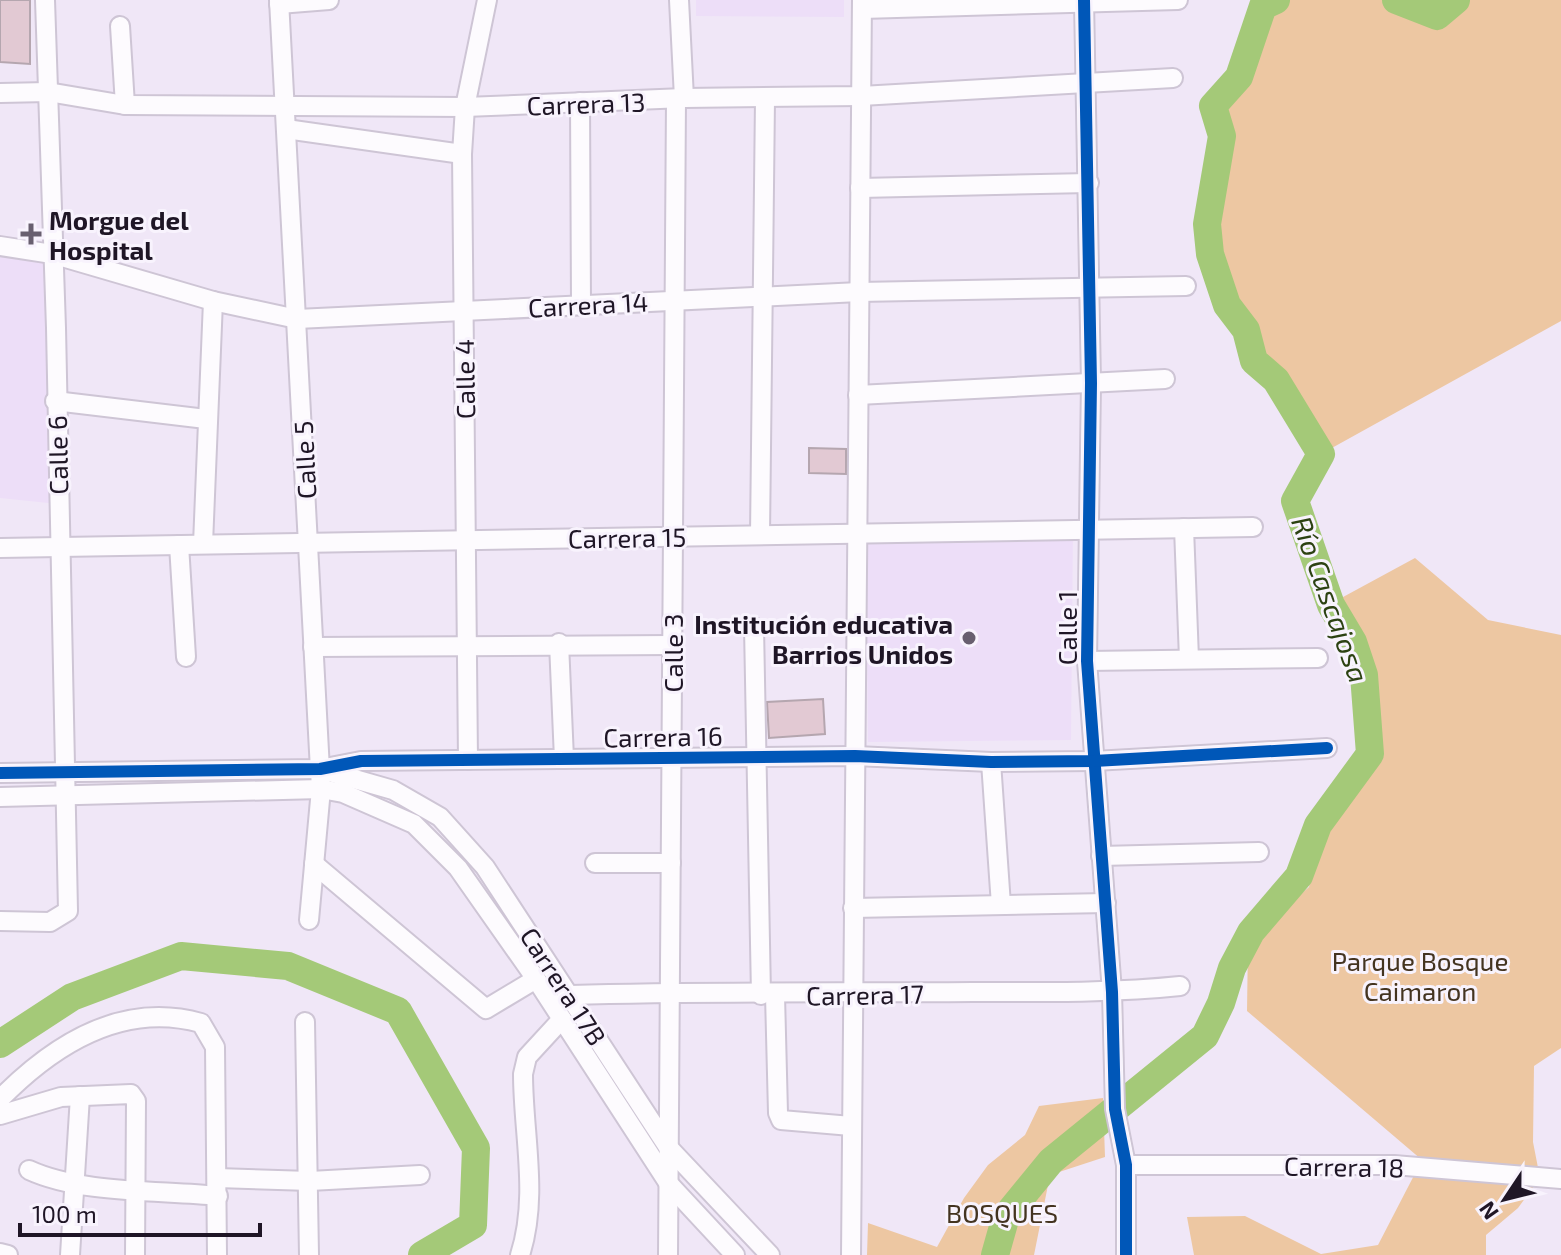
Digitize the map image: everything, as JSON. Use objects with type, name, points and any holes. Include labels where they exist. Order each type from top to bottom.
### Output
[{"type":"street","name":"Calle 6","points":[[0,921],[50,922],[68,911],[45,0]]},
{"type":"street","points":[[279,2],[329,0]]},
{"type":"street","name":"Calle 4","points":[[468,760],[462,154],[465,107],[487,0]]},
{"type":"street","name":"Calle 3","points":[[668,1255],[679,0]]},
{"type":"street","points":[[851,1255],[862,4],[1178,0]]},
{"type":"street","name":"Calle 5","points":[[279,2],[321,789],[309,920]]},
{"type":"street","name":"Calle 1","points":[[1084,2],[1083,82],[1089,183],[1091,383],[1087,661],[1112,992],[1115,1109],[1126,1165],[1126,1255]]},
{"type":"street","points":[[120,26],[125,105]]},
{"type":"street","name":"Carrera 13","points":[[0,93],[48,92],[125,105],[285,109],[465,107],[861,96],[1173,78]]},
{"type":"street","points":[[760,535],[765,99]]},
{"type":"street","points":[[580,102],[581,304]]},
{"type":"street","points":[[286,129],[462,154]]},
{"type":"street","points":[[860,188],[1089,183]]},
{"type":"street","name":"Carrera 14","points":[[0,246],[52,254],[213,301],[297,319],[763,295],[1186,286]]},
{"type":"street","points":[[203,544],[213,301]]},
{"type":"street","points":[[858,395],[1165,379]]},
{"type":"street","points":[[55,401],[206,419]]},
{"type":"street","name":"Carrera 15","points":[[0,548],[1253,527]]},
{"type":"street","points":[[1184,528],[1189,659]]},
{"type":"street","points":[[179,545],[186,657]]},
{"type":"street","points":[[754,627],[755,756],[778,1113],[781,1120],[789,1123],[851,1126]]},
{"type":"street","points":[[313,647],[559,643],[672,645]]},
{"type":"street","points":[[559,643],[564,759]]},
{"type":"street","points":[[1087,661],[1318,658]]},
{"type":"street","name":"Carrera 16","points":[[0,773],[320,769],[361,761],[755,756],[855,756],[991,762],[1094,761],[1327,748]]},
{"type":"street","points":[[991,762],[1001,905]]},
{"type":"street","name":"Carrera 17B","points":[[320,769],[393,790],[440,817],[485,867],[668,1147],[770,1255]]},
{"type":"street","points":[[0,797],[321,789]]},
{"type":"street","name":"Carrera 17B","points":[[321,789],[343,793],[414,824],[458,868],[536,979],[669,1184],[735,1255]]},
{"type":"street","points":[[1101,856],[1259,852]]},
{"type":"street","points":[[595,863],[671,863]]},
{"type":"street","points":[[314,864],[486,1009],[494,1007],[536,979]]},
{"type":"street","points":[[853,908],[1106,903]]},
{"type":"street","name":"Carrera 17","points":[[571,995],[670,992],[768,995],[1112,992],[1180,986]]},
{"type":"street","points":[[520,1255],[528,1230],[530,1199],[523,1074],[527,1057],[571,995]]},
{"type":"street","points":[[0,1099],[41,1063],[111,1022],[133,1017],[182,1018],[201,1023],[215,1047],[217,1255]]},
{"type":"street","points":[[305,1022],[309,1255]]},
{"type":"street","points":[[0,1115],[40,1101],[80,1096],[125,1093],[136,1101],[135,1255]]},
{"type":"street","points":[[70,1255],[80,1096]]},
{"type":"street","name":"Carrera 18","points":[[1126,1165],[1394,1165],[1561,1179]]},
{"type":"street","points":[[29,1170],[47,1178],[76,1183],[135,1188],[218,1187],[420,1175]]},
{"type":"street","points":[[0,1253],[8,1255]]},
{"type":"shaded area","points":[[696,0],[844,0],[844,17],[696,16]]},
{"type":"shaded area","points":[[0,246],[52,254],[58,504],[0,498]]},
{"type":"shaded area","name":"Institución educativa Barrios Unidos","points":[[1073,529],[1071,740],[868,742],[866,536]]},
{"type":"green space","points":[[1276,0],[1396,0],[1437,16],[1456,0],[1561,0],[1561,321],[1321,454],[1276,381],[1254,361],[1246,330],[1227,305],[1210,254],[1207,224],[1222,136],[1213,106],[1239,77],[1263,6]]},
{"type":"green space","name":"Parque Bosque Caimaron","points":[[1415,558],[1488,620],[1561,635],[1561,1048],[1534,1066],[1533,1142],[1540,1178],[1518,1208],[1486,1235],[1486,1255],[1194,1255],[1187,1217],[1245,1216],[1321,1254],[1378,1245],[1422,1160],[1247,1011],[1248,941],[1309,887],[1320,833],[1378,754],[1371,726],[1371,673],[1332,603]]},
{"type":"green space","name":"BOSQUES","points":[[1103,1098],[1105,1157],[1050,1175],[1034,1255],[867,1255],[868,1223],[937,1247],[964,1198],[988,1165],[1025,1135],[1039,1106]]},
{"type":"building","points":[[0,0],[30,0],[30,64],[0,62]]},
{"type":"building","points":[[809,448],[846,449],[846,474],[809,473]]},
{"type":"building","points":[[823,699],[825,734],[769,738],[767,702]]},
{"type":"waterway","name":"Río Cascajosa","points":[[995,1255],[1006,1216],[1051,1161],[1205,1036],[1221,1003],[1232,968],[1251,932],[1299,876],[1318,825],[1370,754],[1364,675],[1353,642],[1331,605],[1295,501],[1321,454],[1276,380],[1254,361],[1246,330],[1227,305],[1210,254],[1207,224],[1222,136],[1213,106],[1239,77],[1263,6],[1276,0]]},
{"type":"waterway","points":[[1396,0],[1437,16],[1456,0]]},
{"type":"waterway","points":[[0,1044],[72,997],[181,956],[288,966],[398,1011],[476,1148],[473,1225],[422,1255]]},
{"type":"cycle path","points":[[1084,0],[1091,383],[1087,661],[1112,992],[1115,1109],[1126,1165],[1126,1255]]},
{"type":"cycle path","points":[[0,773],[320,769],[361,761],[855,756],[991,762],[1094,761],[1327,748]]},
{"type":"place","name":"Morgue del Hospital","points":[[31,234]]},
{"type":"place","name":"Institución educativa Barrios Unidos","points":[[969,638]]}]
